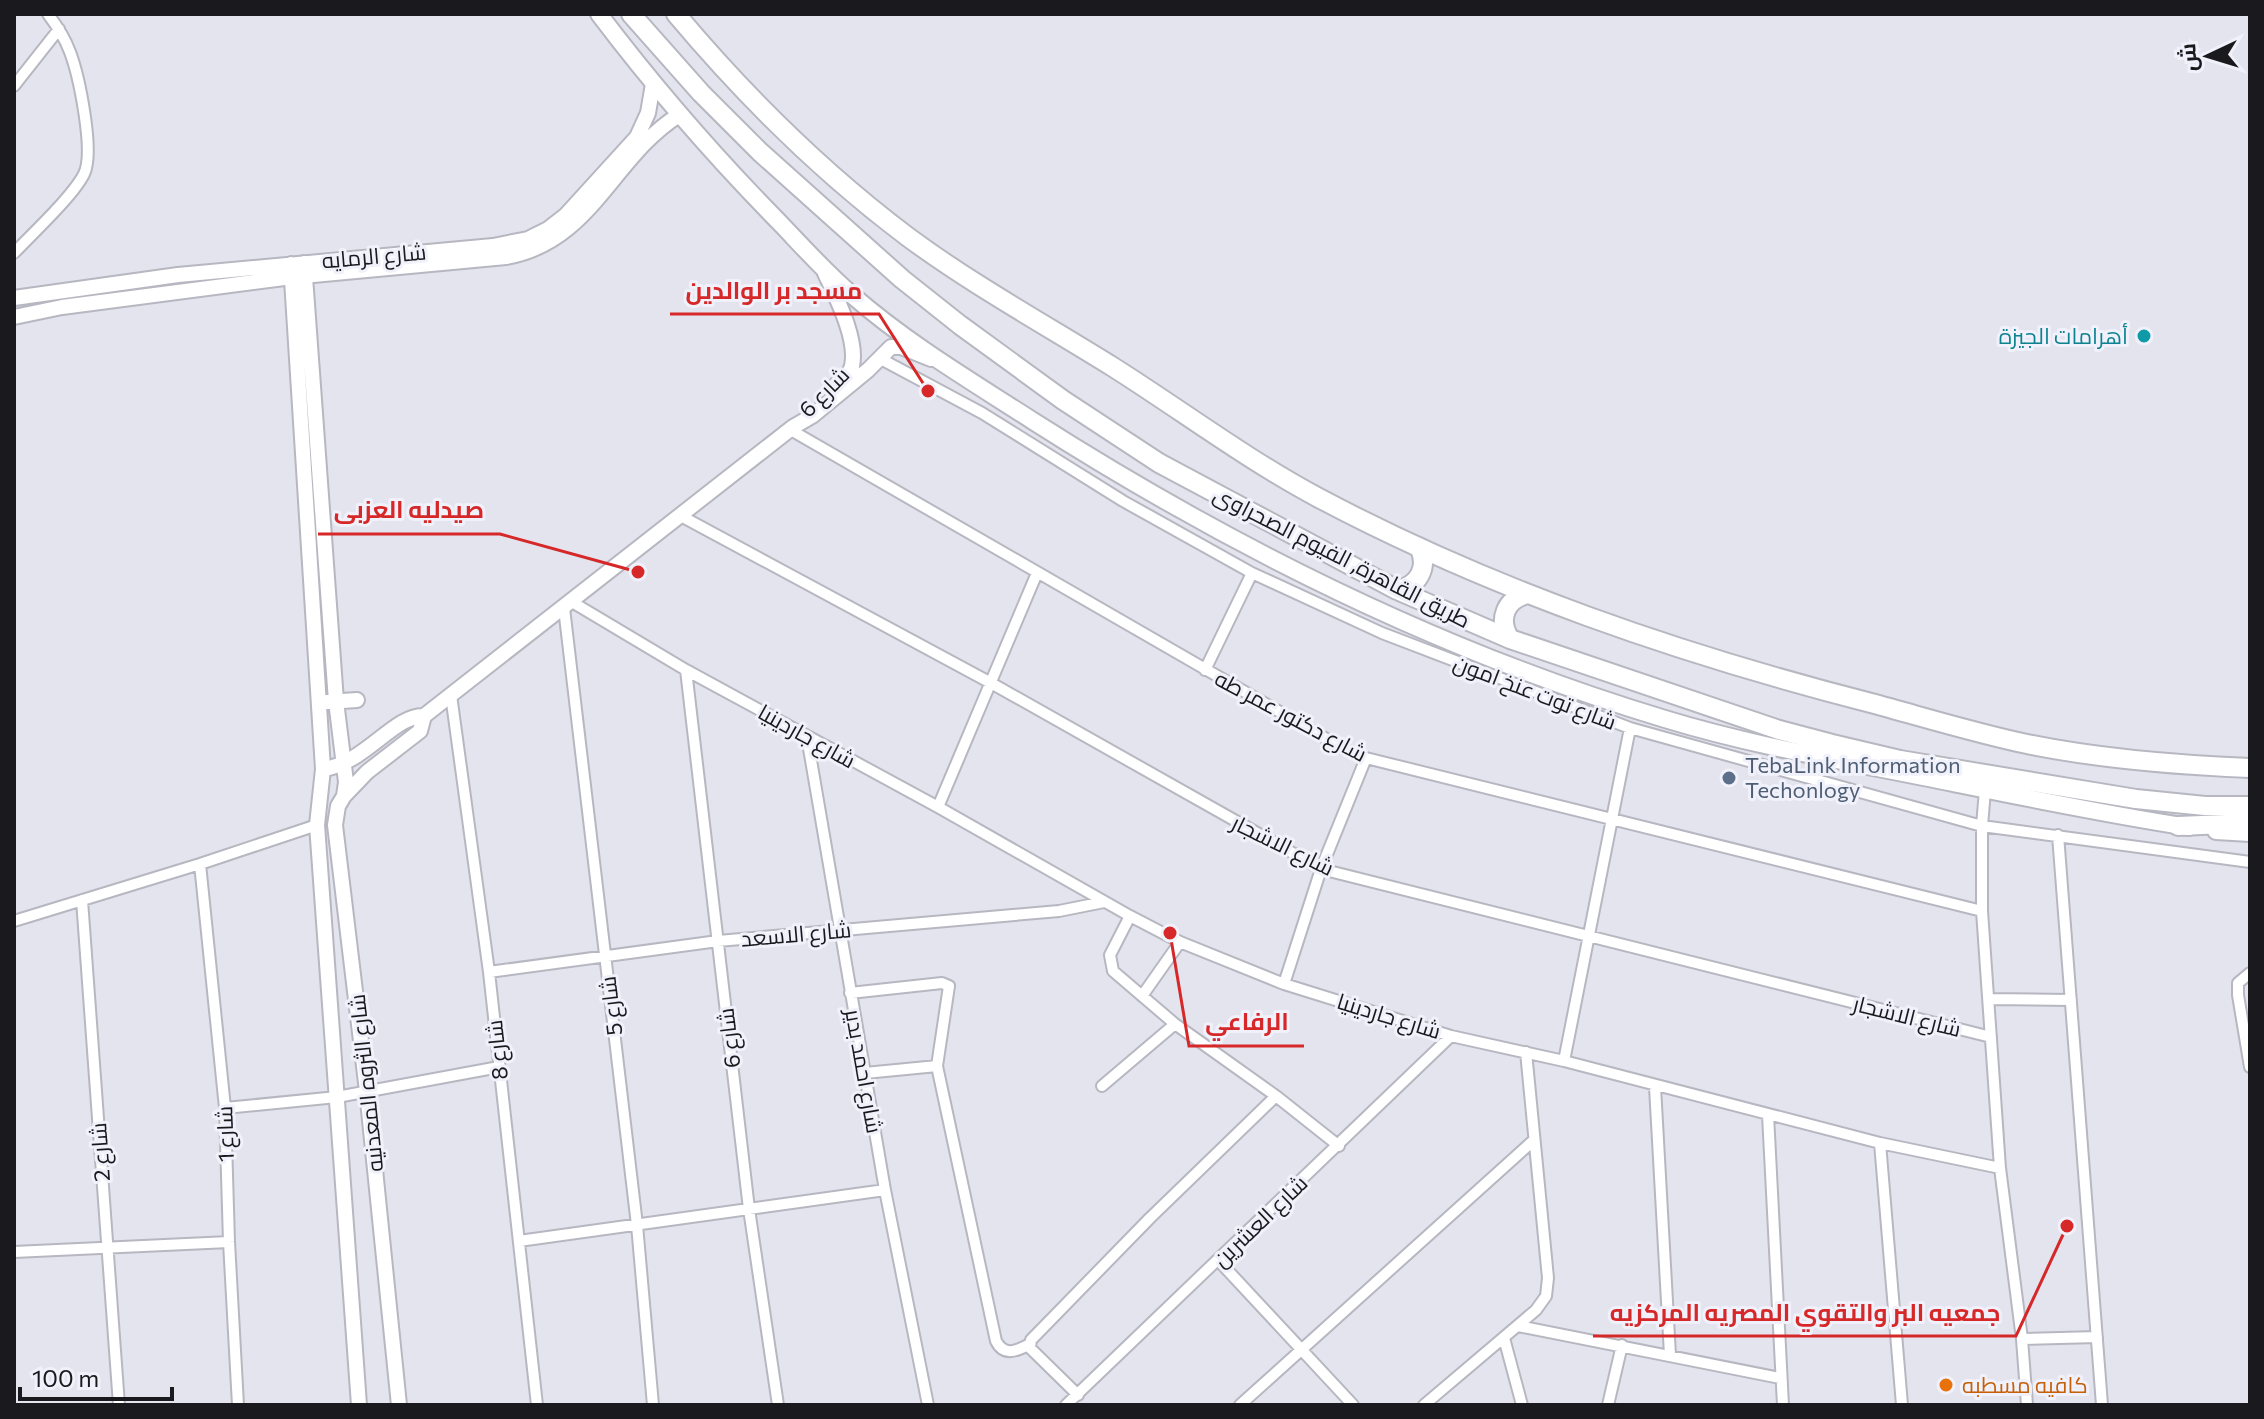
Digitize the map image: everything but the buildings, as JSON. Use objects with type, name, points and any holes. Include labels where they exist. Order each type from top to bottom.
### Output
[{"type":"highway","name":"طريق القاهرة, الفيوم الصحراوى","points":[[631,14],[701,93],[760,152],[902,279],[960,325],[1063,400],[1159,463],[1397,590],[1510,639],[1779,730],[1900,760],[2136,799],[2205,806],[2250,806]]},
{"type":"highway","name":"طريق القاهرة, الفيوم الصحراوى","points":[[676,14],[728,72],[825,168],[911,239],[976,284],[1116,369],[1285,479],[1419,547],[1599,622],[1799,685],[2003,739],[2128,760],[2250,768]]},
{"type":"highway","points":[[1397,590],[1411,585],[1420,575],[1424,560],[1419,547]]},
{"type":"highway","points":[[1510,639],[1503,623],[1504,614],[1513,600],[1529,594]]},
{"type":"highway","points":[[2178,826],[2250,823]]},
{"type":"main road","points":[[599,14],[653,84],[725,168],[865,306],[939,361],[1108,468],[1197,519],[1341,591],[1540,676],[1689,726],[1844,763],[2086,811],[2178,826],[2250,833]]},
{"type":"street","points":[[14,253],[80,180],[89,159],[89,142],[74,62],[59,29],[48,14]]},
{"type":"street","points":[[14,86],[59,29]]},
{"type":"street","name":"شارع الرمايه","points":[[14,317],[298,270],[506,245],[538,235],[566,215],[631,144],[646,120],[653,84]]},
{"type":"street","name":"شارع الرمايه","points":[[14,298],[178,275],[506,257],[541,247],[572,227],[654,135],[679,115]]},
{"type":"street","name":"شارع 6","points":[[323,769],[344,764],[410,718],[424,716],[791,428],[803,413],[845,378],[852,366],[845,321],[823,267]]},
{"type":"street","name":"شارع الثروه المعدنيه","points":[[298,270],[346,782],[335,825],[367,1091],[399,1405]]},
{"type":"street","name":"شارع الثروه المعدنيه","points":[[298,270],[323,769],[317,825],[359,1405]]},
{"type":"street","name":"شارع 6","points":[[791,428],[808,420],[862,375],[886,350],[896,346],[939,361]]},
{"type":"street","name":"شارع توت عنخ امون","points":[[879,358],[982,413],[1123,501],[1252,573],[1382,633],[1630,728],[1982,826],[2250,862]]},
{"type":"street","name":"شارع دكتور عمر طه","points":[[791,428],[1320,737],[1366,758],[1982,911]]},
{"type":"street","name":"شارع الاشجار","points":[[681,516],[991,683],[1321,869],[1991,1037]]},
{"type":"street","points":[[938,807],[1037,573]]},
{"type":"street","points":[[1205,670],[1252,573]]},
{"type":"street","name":"شارع جاردينيا","points":[[568,605],[938,807],[1130,916],[1180,942],[1284,984],[1451,1036],[1564,1061],[1880,1143],[2000,1168]]},
{"type":"street","name":"شارع 5","points":[[568,605],[637,1225],[653,1405]]},
{"type":"street","name":"شارع 6","points":[[686,670],[749,1209],[778,1405]]},
{"type":"street","name":"شارع 8","points":[[451,695],[489,972],[537,1405]]},
{"type":"street","points":[[319,702],[357,700]]},
{"type":"street","name":"شارع 6","points":[[344,796],[359,780],[420,731],[424,716]]},
{"type":"street","points":[[1564,1061],[1630,728]]},
{"type":"street","name":"شارع احمد بدير","points":[[807,737],[885,1190],[928,1405]]},
{"type":"street","points":[[1284,984],[1321,869],[1366,758]]},
{"type":"street","points":[[1985,790],[1982,911],[2000,1168],[2022,1339],[2027,1405]]},
{"type":"street","points":[[14,921],[317,825]]},
{"type":"street","points":[[2058,835],[2102,1405]]},
{"type":"street","name":"شارع 1","points":[[200,864],[225,1108],[238,1405]]},
{"type":"street","name":"شارع 2","points":[[82,900],[119,1405]]},
{"type":"street","name":"شارع الاسعد","points":[[489,972],[718,941],[1059,911],[1104,902]]},
{"type":"street","points":[[1130,916],[1110,955],[1113,971],[1175,1024],[1276,1096],[1339,1146]]},
{"type":"street","points":[[1142,996],[1180,942]]},
{"type":"street","points":[[2250,973],[2238,983],[2250,1067]]},
{"type":"street","points":[[850,993],[947,984],[949,991],[937,1066],[996,1341],[1002,1349],[1012,1352],[1030,1344],[1150,1218],[1276,1096]]},
{"type":"street","points":[[1989,999],[2071,1000]]},
{"type":"street","points":[[1102,1086],[1175,1024]]},
{"type":"street","name":"شارع العشرين","points":[[1066,1405],[1451,1036]]},
{"type":"street","points":[[1424,1405],[1518,1326],[1542,1303],[1548,1287],[1526,1052]]},
{"type":"street","points":[[865,1073],[937,1066]]},
{"type":"street","points":[[225,1108],[337,1097],[499,1067]]},
{"type":"street","points":[[1655,1087],[1670,1355]]},
{"type":"street","points":[[1768,1115],[1783,1405]]},
{"type":"street","points":[[1240,1405],[1534,1140]]},
{"type":"street","points":[[1880,1143],[1902,1405]]},
{"type":"street","points":[[519,1241],[885,1190]]},
{"type":"street","points":[[14,1252],[229,1242]]},
{"type":"street","points":[[1218,1260],[1353,1405]]},
{"type":"street","points":[[1518,1326],[1780,1378]]},
{"type":"street","points":[[2022,1339],[2097,1337]]},
{"type":"street","points":[[1504,1338],[1522,1405]]},
{"type":"street","points":[[1030,1344],[1078,1395]]},
{"type":"street","points":[[1608,1405],[1622,1345]]},
{"type":"place","name":"أهرامات الجيزة","points":[[2144,336]]},
{"type":"place","name":"مسجد بر الوالدين","points":[[928,391]]},
{"type":"place","name":"صيدليه العزبى","points":[[638,572]]},
{"type":"place","name":"TebaLink Information Techonlogy","points":[[1729,778]]},
{"type":"place","name":"الرفاعي","points":[[1170,933]]},
{"type":"place","name":"جمعيه البر والتقوي المصريه المركزيه","points":[[2067,1226]]},
{"type":"place","name":"كافيه مسطبه","points":[[1946,1385]]}]
